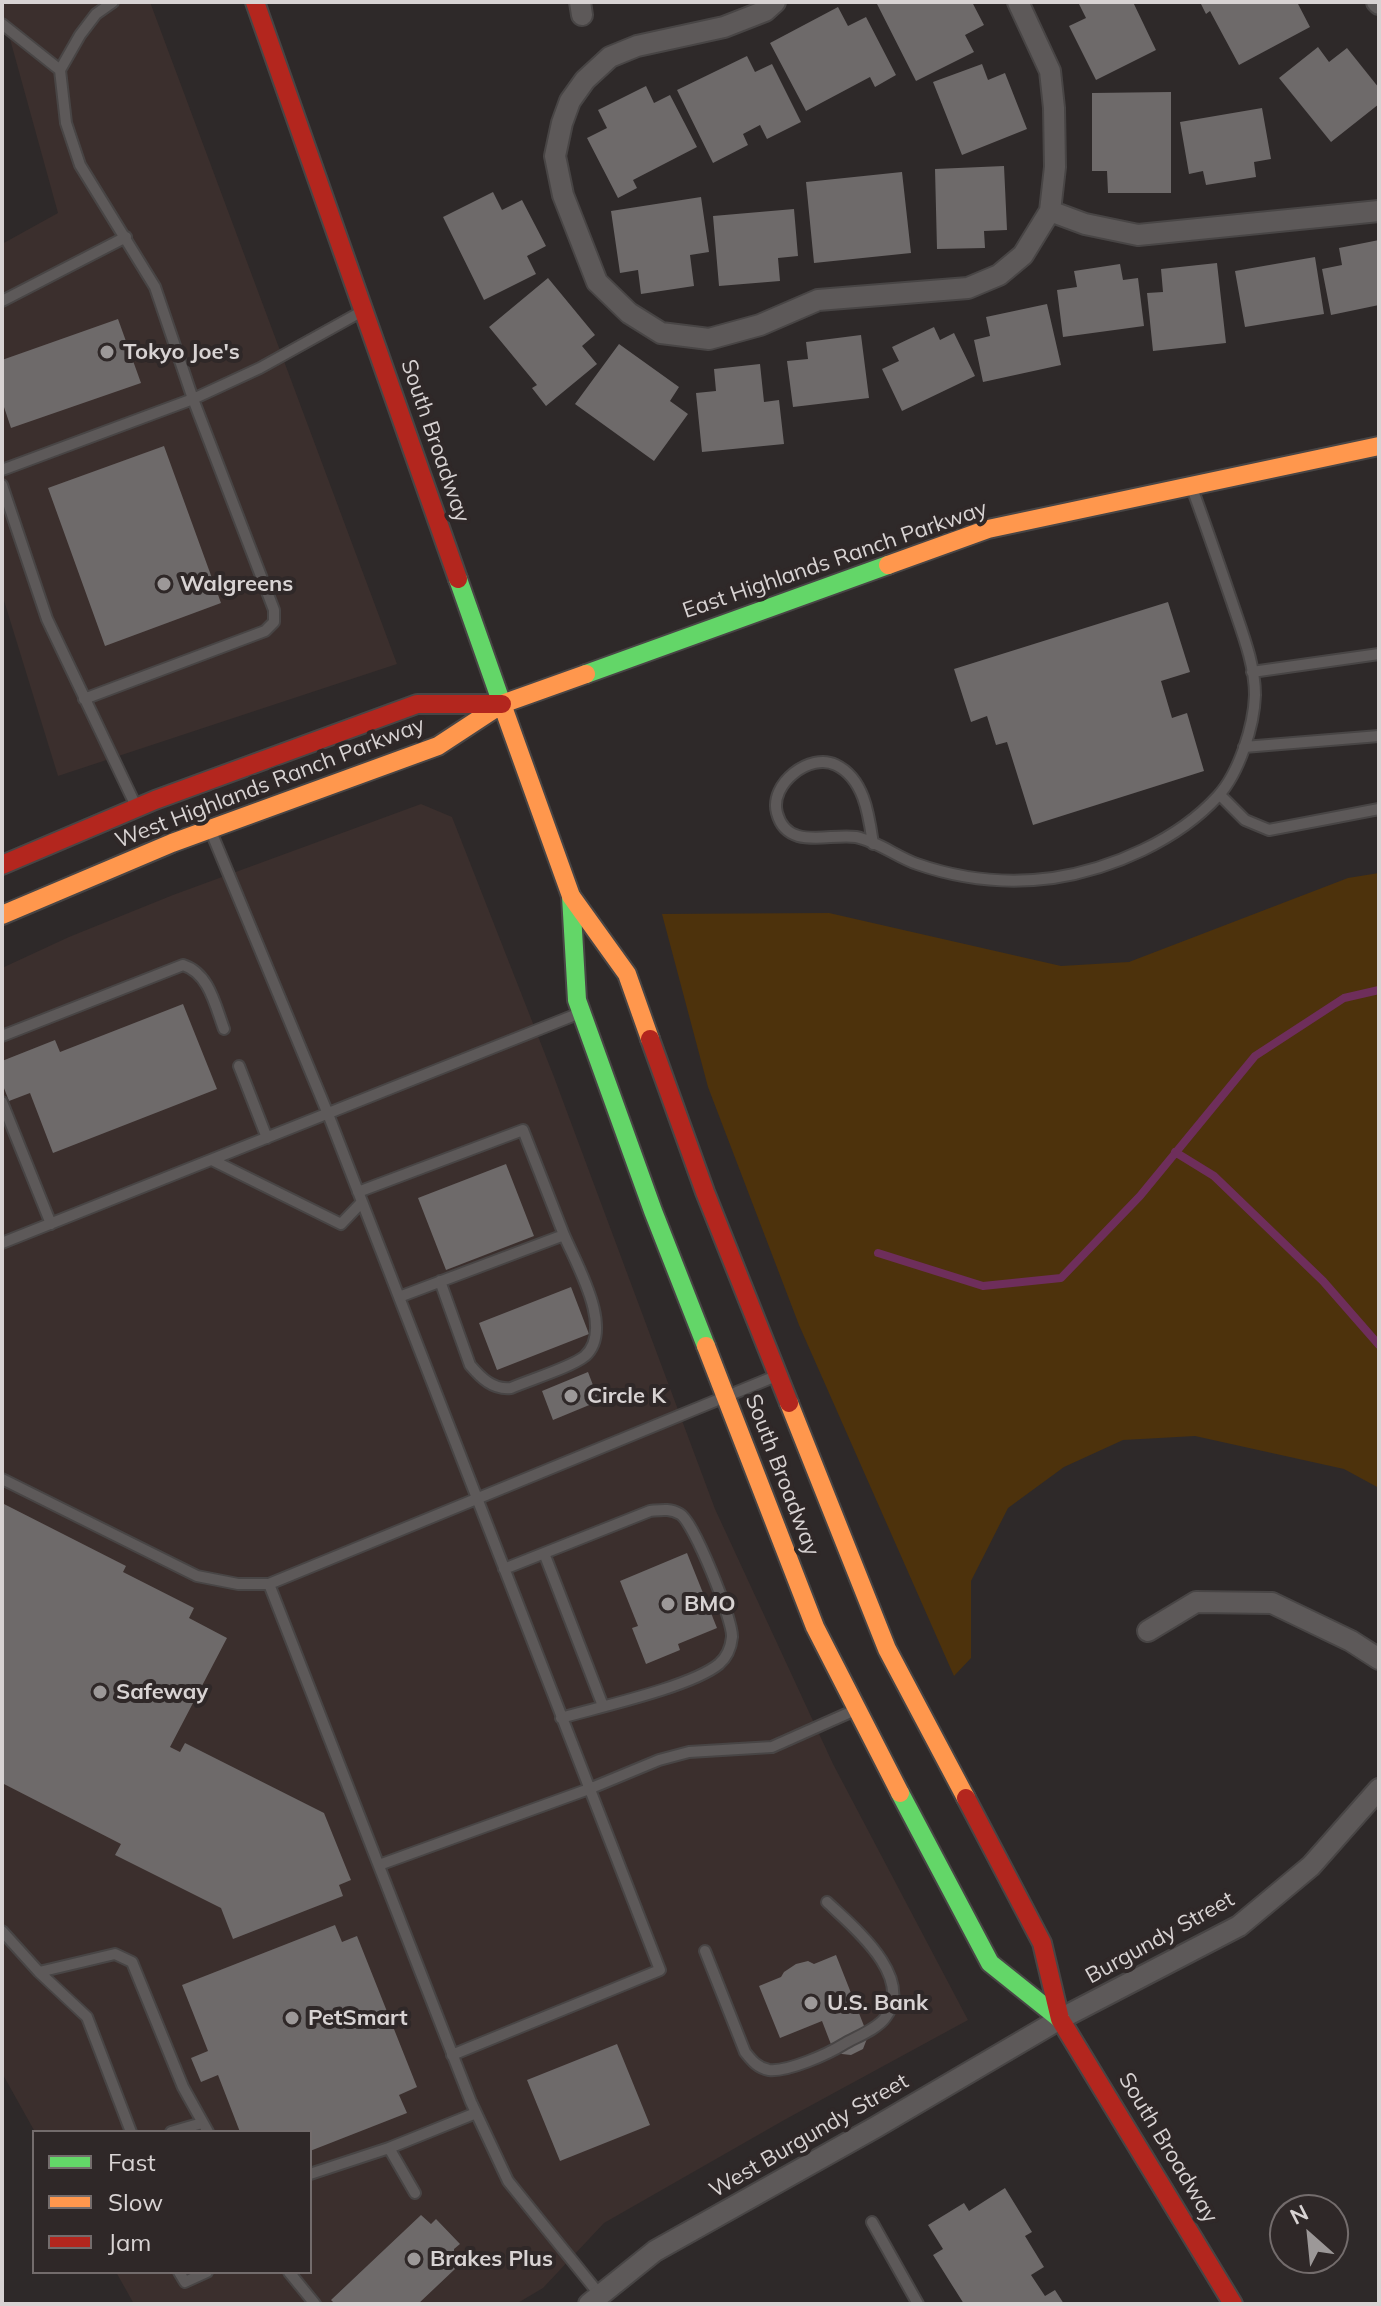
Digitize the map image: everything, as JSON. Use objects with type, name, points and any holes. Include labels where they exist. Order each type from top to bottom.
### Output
[{"type":"main road","name":"South Broadway","points":[[255,2],[571,896],[627,974],[705,1192],[887,1649],[1042,1943],[1060,2019],[1233,2304]]},
{"type":"main road","name":"East Highlands Ranch Parkway","points":[[502,704],[988,529],[1379,446]]},
{"type":"main road","name":"West Highlands Ranch Parkway","points":[[2,865],[137,808],[417,704],[502,704]]},
{"type":"main road","name":"West Highlands Ranch Parkway","points":[[2,915],[210,829],[438,746],[502,704]]},
{"type":"main road","name":"South Broadway","points":[[571,896],[577,1000],[653,1211],[815,1627],[990,1963],[1060,2019]]},
{"type":"street","points":[[775,2],[765,11],[724,27],[637,46],[610,57],[585,80],[570,101],[555,156],[563,195],[597,282],[629,313],[661,333],[709,339],[760,325],[818,300],[968,288],[999,275],[1023,255],[1050,211],[1055,167],[1054,108],[1050,71],[1018,2]]},
{"type":"street","points":[[1050,211],[1085,224],[1138,235],[1379,211]]},
{"type":"street","points":[[1148,1631],[1196,1602],[1272,1603],[1351,1641],[1379,1659]]},
{"type":"street","name":"Burgundy Street","points":[[1060,2019],[1239,1926],[1311,1866],[1379,1789]]},
{"type":"street","name":"West Burgundy Street","points":[[594,2300],[655,2251],[1060,2019]]},
{"type":"lane","points":[[84,699],[265,631],[274,622],[274,610],[193,399],[155,287],[80,165],[66,123],[60,70],[96,14],[113,2]]},
{"type":"lane","points":[[2,24],[60,70]]},
{"type":"lane","points":[[2,301],[126,237]]},
{"type":"lane","points":[[2,470],[232,383],[364,311]]},
{"type":"lane","points":[[2,485],[47,619],[137,808]]},
{"type":"lane","points":[[873,844],[864,800],[847,774],[835,764],[819,763],[804,767],[785,783],[776,802],[777,814],[790,832],[803,838],[856,837],[917,864],[1004,881],[1055,878],[1113,862],[1155,844],[1220,795],[1241,757],[1252,724],[1255,694],[1247,647],[1192,486]]},
{"type":"lane","points":[[1252,672],[1379,654]]},
{"type":"lane","points":[[1244,747],[1379,736]]},
{"type":"lane","points":[[1220,795],[1245,820],[1269,830],[1379,809]]},
{"type":"lane","points":[[210,829],[328,1114],[660,1970],[452,2055]]},
{"type":"lane","points":[[2,1036],[183,965],[201,975],[224,1029]]},
{"type":"lane","points":[[2,1243],[582,1012]]},
{"type":"lane","points":[[239,1066],[267,1138]]},
{"type":"lane","points":[[2,1102],[51,1224]]},
{"type":"lane","points":[[212,1160],[341,1224],[360,1197],[523,1130],[596,1312],[598,1326],[593,1346],[581,1359],[511,1388],[493,1385],[470,1365],[440,1281]]},
{"type":"lane","points":[[399,1297],[564,1235]]},
{"type":"lane","points":[[2,1479],[197,1576],[238,1584],[269,1584],[776,1376]]},
{"type":"lane","points":[[504,1569],[650,1511],[667,1509],[687,1520],[729,1614],[732,1635],[730,1650],[719,1664],[697,1676],[561,1718]]},
{"type":"lane","points":[[544,1553],[603,1706]]},
{"type":"lane","points":[[269,1584],[476,2113],[508,2181],[594,2300]]},
{"type":"lane","points":[[379,1865],[589,1789],[659,1760],[689,1752],[772,1747],[857,1709]]},
{"type":"lane","points":[[705,1951],[745,2052],[753,2063],[767,2070],[781,2069],[831,2052],[884,2020],[891,2005],[892,1988],[877,1951],[827,1902]]},
{"type":"lane","points":[[2,1931],[39,1972],[87,2017],[130,2130]]},
{"type":"lane","points":[[39,1972],[115,1954],[132,1962],[183,2087],[205,2127],[185,2130]]},
{"type":"lane","points":[[312,2173],[389,2148],[476,2113]]},
{"type":"lane","points":[[389,2148],[415,2193]]},
{"type":"lane","points":[[872,2222],[918,2304]]},
{"type":"lane","points":[[180,2274],[185,2282],[203,2274]]},
{"type":"lane","points":[[291,2274],[315,2304]]},
{"type":"shaded area","points":[[10,2],[150,2],[397,664],[58,776],[2,594],[2,244],[58,213],[2,10],[2,5]]},
{"type":"shaded area","points":[[421,804],[452,817],[554,1077],[715,1509],[833,1764],[968,2020],[604,2223],[543,2288],[516,2304],[134,2304],[117,2274],[312,2274],[312,2130],[34,2130],[2,2073],[2,968],[173,895]]},
{"type":"shaded area","points":[[1379,873],[1379,1488],[1344,1469],[1195,1436],[1123,1440],[1064,1467],[1008,1508],[971,1581],[971,1658],[954,1676],[799,1325],[708,1087],[662,914],[829,913],[1061,966],[1129,962],[1348,878]]},
{"type":"building","points":[[876,2],[972,2],[984,25],[965,35],[974,52],[916,81]]},
{"type":"building","points":[[1078,2],[1133,2],[1156,50],[1096,80],[1069,26],[1086,18]]},
{"type":"building","points":[[1200,2],[1297,2],[1310,27],[1239,65],[1210,11],[1206,14]]},
{"type":"building","points":[[838,7],[848,26],[866,17],[896,75],[875,87],[870,77],[806,111],[770,43]]},
{"type":"building","points":[[1318,47],[1329,62],[1347,48],[1379,88],[1379,104],[1331,142],[1279,78]]},
{"type":"building","points":[[747,56],[755,72],[772,64],[801,122],[767,139],[760,125],[743,134],[748,145],[713,163],[677,90]]},
{"type":"building","points":[[982,64],[988,80],[1005,73],[1027,129],[962,155],[933,82]]},
{"type":"building","points":[[646,86],[654,103],[670,95],[697,147],[633,180],[637,188],[618,198],[587,138],[607,128],[598,110]]},
{"type":"building","points":[[1171,92],[1171,193],[1108,193],[1107,171],[1092,171],[1092,93]]},
{"type":"building","points":[[1262,108],[1271,159],[1254,162],[1256,177],[1206,185],[1203,171],[1189,174],[1180,122]]},
{"type":"building","points":[[1004,166],[1007,230],[984,231],[985,248],[937,249],[935,169]]},
{"type":"building","points":[[902,172],[911,253],[814,263],[806,182]]},
{"type":"building","points":[[493,192],[502,210],[522,200],[546,246],[527,256],[536,274],[484,300],[443,217]]},
{"type":"building","points":[[701,197],[709,252],[690,255],[694,286],[641,294],[638,270],[620,273],[611,211]]},
{"type":"building","points":[[794,209],[798,256],[778,258],[780,281],[719,286],[713,216]]},
{"type":"building","points":[[1379,240],[1379,305],[1331,315],[1322,269],[1342,265],[1339,248]]},
{"type":"building","points":[[1315,257],[1324,314],[1245,327],[1235,271]]},
{"type":"building","points":[[1217,263],[1226,343],[1153,351],[1147,293],[1163,292],[1161,269]]},
{"type":"building","points":[[1120,264],[1123,280],[1138,278],[1144,326],[1063,337],[1057,290],[1077,287],[1074,271]]},
{"type":"building","points":[[548,278],[595,335],[582,346],[597,364],[546,406],[532,388],[537,385],[489,327]]},
{"type":"building","points":[[1047,304],[1061,365],[983,382],[974,340],[990,336],[986,317]]},
{"type":"building","points":[[118,319],[141,383],[11,428],[2,401],[2,360]]},
{"type":"building","points":[[934,327],[940,340],[954,333],[975,376],[902,411],[882,369],[899,361],[892,347]]},
{"type":"building","points":[[861,335],[869,398],[793,407],[787,361],[808,359],[806,342]]},
{"type":"building","points":[[619,344],[679,387],[670,401],[688,414],[654,461],[575,404]]},
{"type":"building","points":[[760,364],[764,402],[779,400],[784,444],[702,452],[696,393],[716,391],[714,369]]},
{"type":"building","name":"Walgreens","points":[[164,446],[221,603],[105,646],[48,488]]},
{"type":"building","points":[[1168,602],[1190,672],[1161,681],[1172,718],[1187,713],[1204,771],[1033,825],[1007,742],[996,745],[987,716],[971,722],[954,669]]},
{"type":"building","points":[[183,1004],[217,1089],[53,1153],[30,1093],[9,1101],[2,1083],[2,1061],[55,1040],[60,1052]]},
{"type":"building","points":[[506,1164],[534,1236],[446,1270],[418,1198]]},
{"type":"building","name":"Circle K","points":[[571,1287],[589,1334],[497,1370],[479,1323]]},
{"type":"building","name":"Circle K","points":[[588,1372],[599,1401],[553,1420],[542,1391]]},
{"type":"building","name":"Safeway","points":[[2,1503],[126,1566],[123,1572],[194,1608],[189,1618],[227,1638],[170,1747],[180,1752],[185,1743],[324,1813],[351,1880],[339,1885],[343,1896],[233,1939],[221,1908],[115,1855],[121,1844],[2,1783]]},
{"type":"building","name":"BMO","points":[[687,1553],[717,1628],[678,1644],[680,1650],[646,1664],[632,1628],[638,1626],[620,1581]]},
{"type":"building","name":"PetSmart","points":[[335,1925],[342,1942],[357,1936],[417,2087],[399,2095],[407,2113],[312,2150],[312,2130],[239,2130],[218,2075],[201,2082],[191,2058],[208,2051],[182,1985]]},
{"type":"building","name":"U.S. Bank","points":[[836,1955],[868,2036],[863,2049],[851,2055],[842,2054],[832,2047],[822,2021],[780,2038],[759,1986],[781,1977],[796,1964],[808,1961],[814,1964]]},
{"type":"building","points":[[617,2044],[650,2125],[560,2161],[527,2080]]},
{"type":"building","points":[[1005,2188],[1032,2232],[1025,2236],[1044,2267],[1031,2275],[1045,2296],[1055,2290],[1064,2304],[964,2304],[933,2255],[943,2249],[928,2225],[964,2203],[969,2211]]},
{"type":"building","name":"Brakes Plus","points":[[421,2215],[431,2224],[436,2219],[460,2244],[454,2249],[455,2269],[418,2304],[335,2304],[331,2300]]},
{"type":"waterway","points":[[878,1253],[983,1286],[1061,1278],[1140,1196],[1255,1056],[1344,998],[1379,990]]},
{"type":"waterway","points":[[1175,1152],[1214,1176],[1323,1281],[1379,1345]]},
{"type":"traffic: fast","points":[[586,674],[888,565]]},
{"type":"traffic: fast","points":[[458,579],[502,704]]},
{"type":"traffic: fast","points":[[571,896],[577,1000],[653,1211],[706,1346]]},
{"type":"traffic: fast","points":[[900,1793],[990,1963],[1060,2019]]},
{"type":"traffic: slow","points":[[888,565],[988,529],[1379,446]]},
{"type":"traffic: slow","points":[[2,915],[172,843],[438,746],[502,704],[586,674]]},
{"type":"traffic: slow","points":[[502,704],[571,896],[627,974],[650,1039]]},
{"type":"traffic: slow","points":[[706,1346],[815,1627],[900,1793]]},
{"type":"traffic: slow","points":[[789,1403],[887,1649],[966,1798]]},
{"type":"traffic: jam","points":[[255,2],[458,579]]},
{"type":"traffic: jam","points":[[2,865],[155,800],[417,704],[502,704]]},
{"type":"traffic: jam","points":[[650,1039],[705,1192],[789,1403]]},
{"type":"traffic: jam","points":[[966,1798],[1042,1943],[1060,2019],[1233,2304]]},
{"type":"place","name":"Tokyo Joe's","points":[[107,352]]},
{"type":"place","name":"Walgreens","points":[[164,584]]},
{"type":"place","name":"Circle K","points":[[571,1396]]},
{"type":"place","name":"BMO","points":[[668,1604]]},
{"type":"place","name":"Safeway","points":[[100,1692]]},
{"type":"place","name":"U.S. Bank","points":[[811,2003]]},
{"type":"place","name":"PetSmart","points":[[292,2018]]},
{"type":"place","name":"Brakes Plus","points":[[414,2259]]}]
